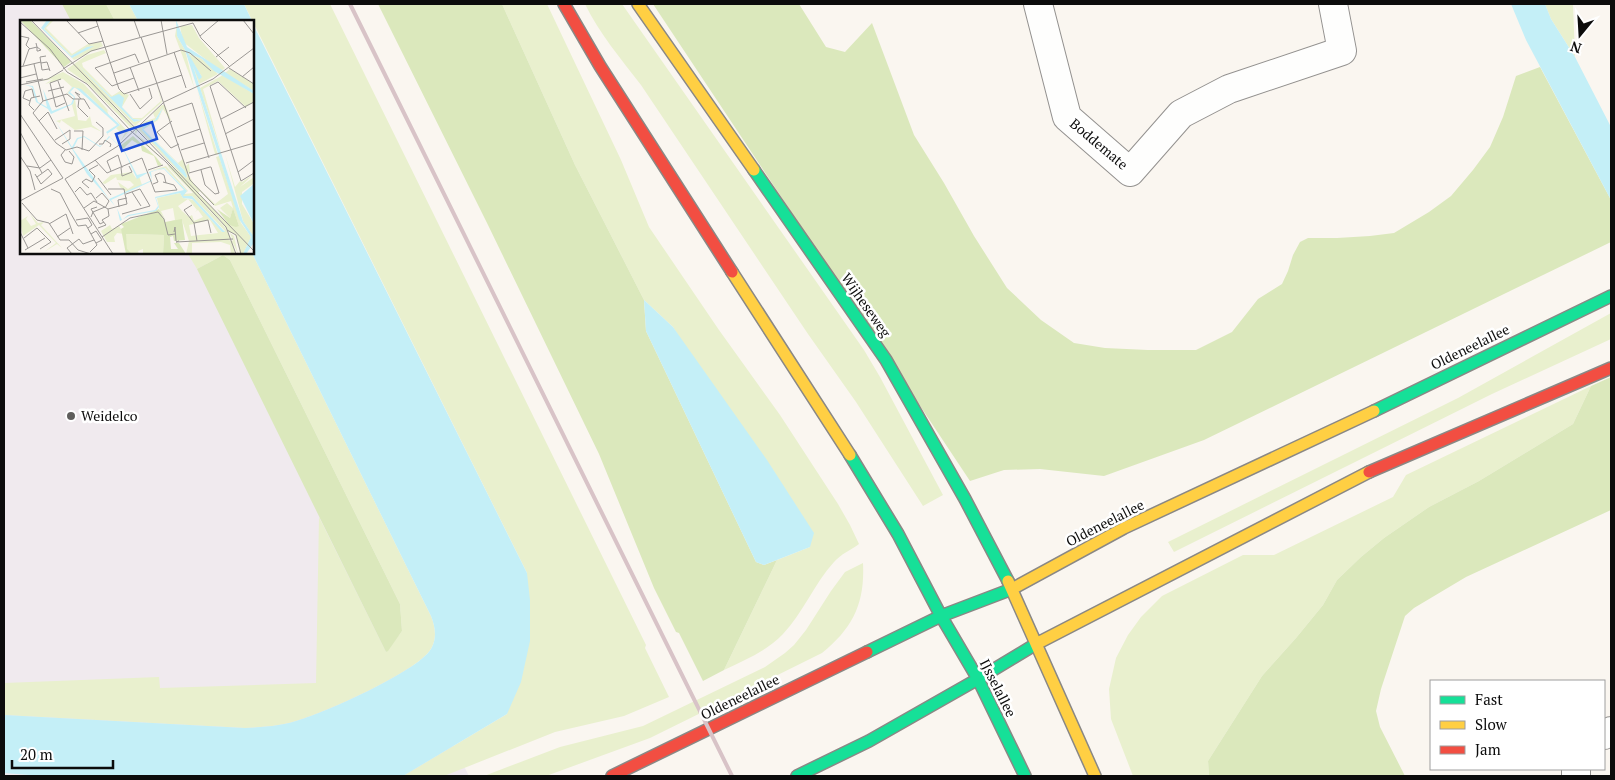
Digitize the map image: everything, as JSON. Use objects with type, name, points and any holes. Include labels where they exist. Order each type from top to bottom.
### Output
[{"type":"main road","points":[[564,4],[605,75],[875,495],[898,534],[941,616]]},
{"type":"main road","name":"Wijheseweg","points":[[638,4],[886,360],[964,498],[1012,588],[1036,644]]},
{"type":"main road","name":"Oldeneelallee","points":[[612,776],[941,616],[1012,588],[1124,528],[1271,460],[1611,296]]},
{"type":"main road","points":[[797,776],[869,741],[1036,644],[1381,466],[1611,368]]},
{"type":"main road","name":"IJsselallee","points":[[941,616],[978,679],[1025,776]]},
{"type":"main road","points":[[1036,644],[1095,776]]},
{"type":"street","name":"Boddemate","points":[[1038,4],[1067,117],[1130,172],[1181,114],[1229,89],[1342,51],[1333,4]]},
{"type":"shaded area","points":[[4,4],[74,4],[82,20],[20,20],[20,254],[202,254],[469,776],[4,776]]},
{"type":"green space","points":[[62,4],[106,4],[114,20],[70,20]]},
{"type":"green space","points":[[106,4],[129,4],[137,20],[114,20]]},
{"type":"green space","points":[[244,4],[330,4],[646,645],[645,648],[669,697],[624,716],[555,732],[444,776],[403,776],[507,714],[527,573],[254,24],[254,20],[252,20]]},
{"type":"green space","points":[[378,4],[502,4],[575,165],[644,300],[646,331],[756,562],[764,565],[777,560],[724,670],[703,681],[654,588],[599,454]]},
{"type":"green space","points":[[502,4],[547,4],[621,160],[649,227],[780,415],[838,504],[859,544],[834,562],[820,580],[797,617],[777,640],[755,655],[724,670],[777,560],[810,547],[673,327],[644,300],[575,165]]},
{"type":"green space","points":[[585,4],[622,4],[864,350],[943,495],[923,506],[856,402],[808,334],[641,85],[604,36]]},
{"type":"green space","points":[[653,4],[799,4],[826,47],[845,52],[872,23],[914,135],[974,236],[1007,288],[1041,320],[1074,343],[1105,348],[1196,350],[1232,332],[1258,299],[1282,284],[1300,242],[1308,238],[1337,238],[1394,233],[1451,196],[1490,147],[1503,117],[1516,76],[1540,67],[1611,200],[1611,242],[1204,440],[1104,476],[1040,469],[1004,470],[970,481]]},
{"type":"green space","points":[[1545,4],[1573,4],[1575,57],[1551,19]]},
{"type":"green space","points":[[188,254],[252,254],[431,616],[435,632],[434,643],[425,656],[394,677],[352,699],[315,715],[281,725],[245,728],[4,715],[4,683],[159,677],[160,688],[316,683],[319,517],[386,652],[402,631],[400,604],[230,260],[223,255],[197,269]]},
{"type":"green space","points":[[223,255],[230,260],[400,604],[402,631],[386,652],[197,269]]},
{"type":"green space","points":[[1611,313],[1611,339],[1492,394],[1174,552],[1168,542],[1458,398]]},
{"type":"green space","points":[[1611,377],[1611,510],[1466,577],[1414,608],[1405,616],[1381,689],[1376,711],[1380,727],[1405,776],[1209,776],[1208,761],[1262,676],[1323,605],[1337,580],[1384,538],[1429,507],[1479,481],[1573,424],[1591,386]]},
{"type":"green space","points":[[1591,386],[1573,424],[1479,481],[1429,507],[1384,538],[1337,580],[1323,605],[1262,676],[1208,761],[1209,776],[1133,776],[1111,719],[1109,689],[1116,658],[1128,635],[1141,617],[1162,596],[1243,555],[1274,555],[1393,497],[1406,475]]},
{"type":"green space","points":[[863,563],[862,590],[855,614],[842,634],[822,653],[650,738],[546,776],[484,776],[560,747],[643,726],[765,667],[794,645],[845,572]]},
{"type":"water","points":[[129,4],[244,4],[252,20],[137,20]]},
{"type":"water","points":[[1511,4],[1545,4],[1551,19],[1575,57],[1611,127],[1611,200],[1526,40]]},
{"type":"water","points":[[254,26],[527,573],[530,600],[530,641],[521,682],[507,714],[403,776],[42,776],[4,773],[4,715],[245,728],[281,725],[315,715],[352,699],[412,666],[425,656],[434,643],[435,632],[431,616],[252,254],[254,254]]},
{"type":"water","points":[[644,300],[673,327],[767,460],[814,533],[810,547],[764,565],[756,562],[646,331]]},
{"type":"railway","points":[[350,4],[732,776]]},
{"type":"traffic: fast","points":[[754,170],[886,360],[965,499],[1008,581]]},
{"type":"traffic: fast","points":[[1374,411],[1611,296]]},
{"type":"traffic: fast","points":[[850,455],[898,534],[941,616],[978,679],[1025,776]]},
{"type":"traffic: fast","points":[[867,652],[941,616],[1012,589]]},
{"type":"traffic: fast","points":[[797,776],[869,741],[1036,644]]},
{"type":"traffic: slow","points":[[638,4],[754,170]]},
{"type":"traffic: slow","points":[[732,272],[850,455]]},
{"type":"traffic: slow","points":[[1012,589],[1124,528],[1374,411]]},
{"type":"traffic: slow","points":[[1036,644],[1369,472]]},
{"type":"traffic: slow","points":[[1008,581],[1095,776]]},
{"type":"traffic: jam","points":[[564,4],[600,66],[732,272]]},
{"type":"traffic: jam","points":[[1369,472],[1611,368]]},
{"type":"traffic: jam","points":[[612,776],[867,652]]},
{"type":"place","name":"Weidelco","points":[[71,416]]}]
